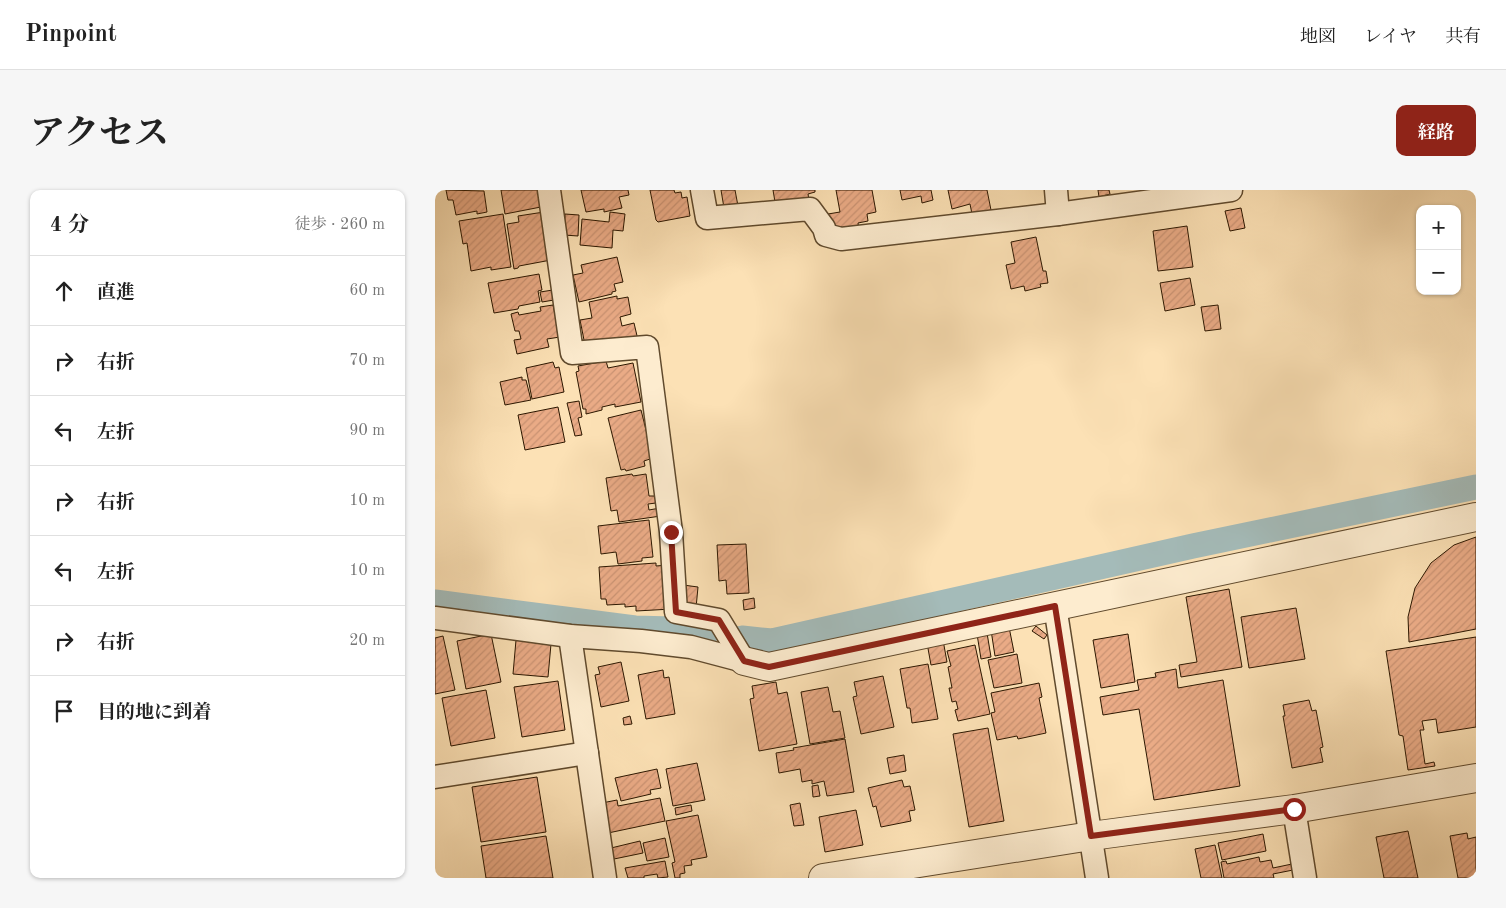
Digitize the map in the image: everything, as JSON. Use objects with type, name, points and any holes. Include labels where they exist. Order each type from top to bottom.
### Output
[{"type":"street","points":[[549,190],[572,353],[647,347],[671,532],[676,612],[719,620],[744,661]]},
{"type":"street","points":[[702,190],[707,218],[810,209],[827,235],[841,239],[1058,214],[1231,190]]},
{"type":"street","points":[[1056,190],[1058,214]]},
{"type":"street","points":[[435,618],[570,636],[691,647],[769,667],[1476,517]]},
{"type":"street","points":[[1055,606],[1097,878]]},
{"type":"street","points":[[570,636],[605,878]]},
{"type":"street","points":[[435,776],[587,753]]},
{"type":"street","points":[[823,878],[1091,836],[1294,809],[1476,778]]},
{"type":"street","points":[[1294,809],[1305,878]]},
{"type":"building","points":[[446,190],[484,191],[487,212],[477,214],[477,211],[456,215],[453,200],[448,200]]},
{"type":"building","points":[[501,190],[543,190],[546,206],[505,214]]},
{"type":"building","points":[[581,190],[628,190],[629,195],[619,197],[622,208],[604,212],[604,209],[586,212]]},
{"type":"building","points":[[650,190],[674,190],[675,193],[681,192],[682,198],[687,197],[690,216],[658,222]]},
{"type":"building","points":[[721,190],[735,190],[738,206],[724,208]]},
{"type":"building","points":[[773,190],[815,190],[815,192],[808,194],[809,200],[783,202],[783,200],[775,202]]},
{"type":"building","points":[[836,190],[872,190],[876,212],[867,214],[868,221],[858,223],[859,230],[830,228],[828,214],[840,212]]},
{"type":"building","points":[[900,190],[931,190],[933,200],[922,203],[921,196],[902,200]]},
{"type":"building","points":[[948,190],[987,190],[991,210],[972,214],[970,204],[952,209]]},
{"type":"building","points":[[1098,190],[1109,190],[1110,194],[1099,197]]},
{"type":"building","points":[[1241,208],[1245,228],[1230,231],[1225,211]]},
{"type":"building","points":[[544,212],[551,260],[519,266],[514,269],[507,224],[519,222],[518,216]]},
{"type":"building","points":[[610,212],[625,214],[623,231],[613,230],[612,248],[580,245],[582,219],[609,222]]},
{"type":"building","points":[[503,214],[511,267],[491,270],[491,267],[471,271],[467,243],[463,244],[459,221]]},
{"type":"building","points":[[565,214],[579,215],[578,236],[564,235]]},
{"type":"building","points":[[1187,226],[1193,267],[1158,271],[1153,231]]},
{"type":"building","points":[[1036,237],[1043,271],[1046,271],[1048,283],[1040,284],[1041,287],[1025,291],[1024,286],[1011,289],[1006,265],[1015,263],[1011,242]]},
{"type":"building","points":[[617,257],[623,282],[614,284],[616,291],[612,292],[612,294],[579,302],[573,275],[583,273],[581,265]]},
{"type":"building","points":[[539,274],[542,290],[538,291],[540,302],[519,306],[518,309],[494,313],[488,283]]},
{"type":"building","points":[[1190,278],[1195,305],[1165,311],[1160,283]]},
{"type":"building","points":[[553,290],[554,300],[542,302],[540,292]]},
{"type":"building","points":[[617,296],[617,299],[628,297],[631,314],[620,317],[622,326],[634,323],[638,340],[586,350],[580,320],[592,318],[589,302]]},
{"type":"building","points":[[553,305],[560,337],[547,339],[549,347],[517,354],[514,340],[521,339],[519,331],[515,331],[511,314],[518,312],[519,315],[541,311],[540,307]]},
{"type":"building","points":[[1218,305],[1221,329],[1205,331],[1201,307]]},
{"type":"building","points":[[606,361],[608,368],[633,363],[641,402],[615,407],[615,404],[586,414],[586,409],[583,409],[576,372],[579,371],[578,366]]},
{"type":"building","points":[[553,362],[555,368],[559,367],[564,392],[532,399],[526,368]]},
{"type":"building","points":[[522,377],[522,380],[526,380],[531,400],[505,405],[500,382]]},
{"type":"building","points":[[579,401],[582,417],[578,418],[582,435],[575,436],[567,403]]},
{"type":"building","points":[[558,407],[565,442],[525,450],[518,415]]},
{"type":"building","points":[[641,410],[653,458],[644,461],[645,466],[626,471],[625,469],[621,470],[608,418]]},
{"type":"building","points":[[632,474],[633,476],[646,474],[649,496],[655,496],[656,503],[648,504],[649,510],[660,508],[661,516],[619,522],[617,510],[611,511],[606,478]]},
{"type":"building","points":[[649,520],[653,557],[642,558],[642,561],[618,564],[616,552],[601,554],[598,526]]},
{"type":"building","points":[[1476,537],[1476,629],[1409,642],[1408,617],[1415,588],[1431,563],[1454,545]]},
{"type":"building","points":[[746,544],[749,593],[727,594],[726,580],[719,581],[717,545]]},
{"type":"building","points":[[656,563],[656,566],[668,565],[672,609],[636,611],[636,606],[625,607],[625,604],[607,605],[606,599],[601,599],[599,567]]},
{"type":"building","points":[[683,585],[698,587],[696,608],[680,607]]},
{"type":"building","points":[[1229,589],[1242,667],[1181,677],[1179,665],[1197,662],[1186,597]]},
{"type":"building","points":[[754,598],[755,608],[744,610],[743,600]]},
{"type":"building","points":[[1296,608],[1305,659],[1249,668],[1241,617]]},
{"type":"building","points":[[1036,626],[1047,635],[1044,639],[1032,631]]},
{"type":"building","points":[[1009,627],[1014,652],[995,656],[991,630]]},
{"type":"building","points":[[987,633],[991,657],[981,659],[977,634]]},
{"type":"building","points":[[491,634],[501,682],[466,689],[457,641]]},
{"type":"building","points":[[1128,634],[1135,682],[1101,688],[1093,640]]},
{"type":"building","points":[[443,636],[455,690],[435,694],[435,638]]},
{"type":"building","points":[[1476,637],[1476,727],[1438,733],[1436,719],[1422,721],[1424,730],[1420,730],[1425,764],[1434,762],[1435,766],[1408,770],[1403,736],[1399,735],[1386,651]]},
{"type":"building","points":[[516,640],[551,644],[548,677],[513,674]]},
{"type":"building","points":[[943,640],[947,662],[931,665],[927,643]]},
{"type":"building","points":[[975,645],[990,714],[958,721],[955,710],[958,709],[956,701],[952,702],[949,688],[952,688],[948,667],[951,666],[947,651]]},
{"type":"building","points":[[1017,654],[1022,683],[994,688],[988,660]]},
{"type":"building","points":[[621,662],[629,701],[601,707],[595,675],[600,674],[598,667]]},
{"type":"building","points":[[928,664],[938,719],[912,723],[910,708],[907,708],[900,669]]},
{"type":"building","points":[[1176,669],[1178,688],[1223,680],[1240,786],[1154,800],[1139,709],[1103,715],[1100,697],[1139,690],[1137,680],[1156,677],[1155,673]]},
{"type":"building","points":[[663,670],[664,678],[669,677],[675,714],[646,719],[638,675]]},
{"type":"building","points":[[883,676],[894,727],[861,734],[853,697],[857,696],[854,682]]},
{"type":"building","points":[[558,681],[565,730],[522,737],[514,687]]},
{"type":"building","points":[[776,682],[778,694],[787,692],[797,744],[759,751],[750,699],[754,698],[752,686]]},
{"type":"building","points":[[1039,683],[1042,697],[1039,698],[1046,733],[1018,739],[1017,736],[997,740],[991,713],[995,712],[991,693]]},
{"type":"building","points":[[828,687],[833,712],[840,711],[845,738],[810,744],[801,692]]},
{"type":"building","points":[[486,690],[495,738],[451,746],[442,698]]},
{"type":"building","points":[[1309,700],[1312,711],[1316,710],[1323,747],[1320,748],[1323,762],[1292,768],[1283,716],[1285,716],[1283,705]]},
{"type":"building","points":[[630,716],[632,724],[624,725],[623,718]]},
{"type":"building","points":[[988,728],[1004,821],[969,827],[953,734]]},
{"type":"building","points":[[845,739],[854,792],[827,796],[824,781],[812,784],[812,780],[802,782],[800,769],[779,773],[776,753],[794,750],[793,748]]},
{"type":"building","points":[[904,755],[906,771],[890,774],[887,758]]},
{"type":"building","points":[[697,763],[705,800],[673,806],[666,769]]},
{"type":"building","points":[[657,769],[661,788],[650,790],[651,794],[621,801],[615,778]]},
{"type":"building","points":[[537,777],[546,832],[481,842],[472,787]]},
{"type":"building","points":[[902,780],[904,787],[910,786],[915,810],[909,811],[911,821],[881,827],[876,806],[873,807],[868,788]]},
{"type":"building","points":[[818,785],[820,796],[813,797],[812,786]]},
{"type":"building","points":[[660,798],[665,821],[608,833],[602,803],[617,800],[618,806]]},
{"type":"building","points":[[800,803],[804,825],[794,826],[790,805]]},
{"type":"building","points":[[691,805],[692,811],[676,815],[675,808]]},
{"type":"building","points":[[856,810],[863,845],[825,852],[819,817]]},
{"type":"building","points":[[698,815],[707,857],[691,860],[692,865],[684,866],[685,873],[680,874],[680,878],[675,878],[672,863],[675,862],[666,821]]},
{"type":"building","points":[[1408,831],[1418,878],[1384,878],[1376,837]]},
{"type":"building","points":[[1467,833],[1468,839],[1476,837],[1476,878],[1458,878],[1450,836]]},
{"type":"building","points":[[1263,834],[1266,851],[1222,860],[1218,843]]},
{"type":"building","points":[[546,836],[553,878],[486,878],[481,846]]},
{"type":"building","points":[[665,838],[669,857],[647,861],[643,843]]},
{"type":"building","points":[[640,841],[643,853],[614,859],[611,848]]},
{"type":"building","points":[[1215,845],[1222,878],[1201,878],[1195,849]]},
{"type":"building","points":[[1259,857],[1260,862],[1271,860],[1273,868],[1292,864],[1293,870],[1273,874],[1274,878],[1224,878],[1221,862],[1226,861],[1227,864]]},
{"type":"building","points":[[665,861],[668,877],[658,878],[657,874],[644,876],[644,878],[628,878],[625,868]]},
{"type":"waterway","points":[[742,638],[772,641],[1193,546],[1476,487]]},
{"type":"waterway","points":[[435,602],[635,628],[710,630]]},
{"type":"route","points":[[671,532],[676,612],[719,620],[744,661],[769,667],[1055,606],[1091,836],[1294,809]]}]
